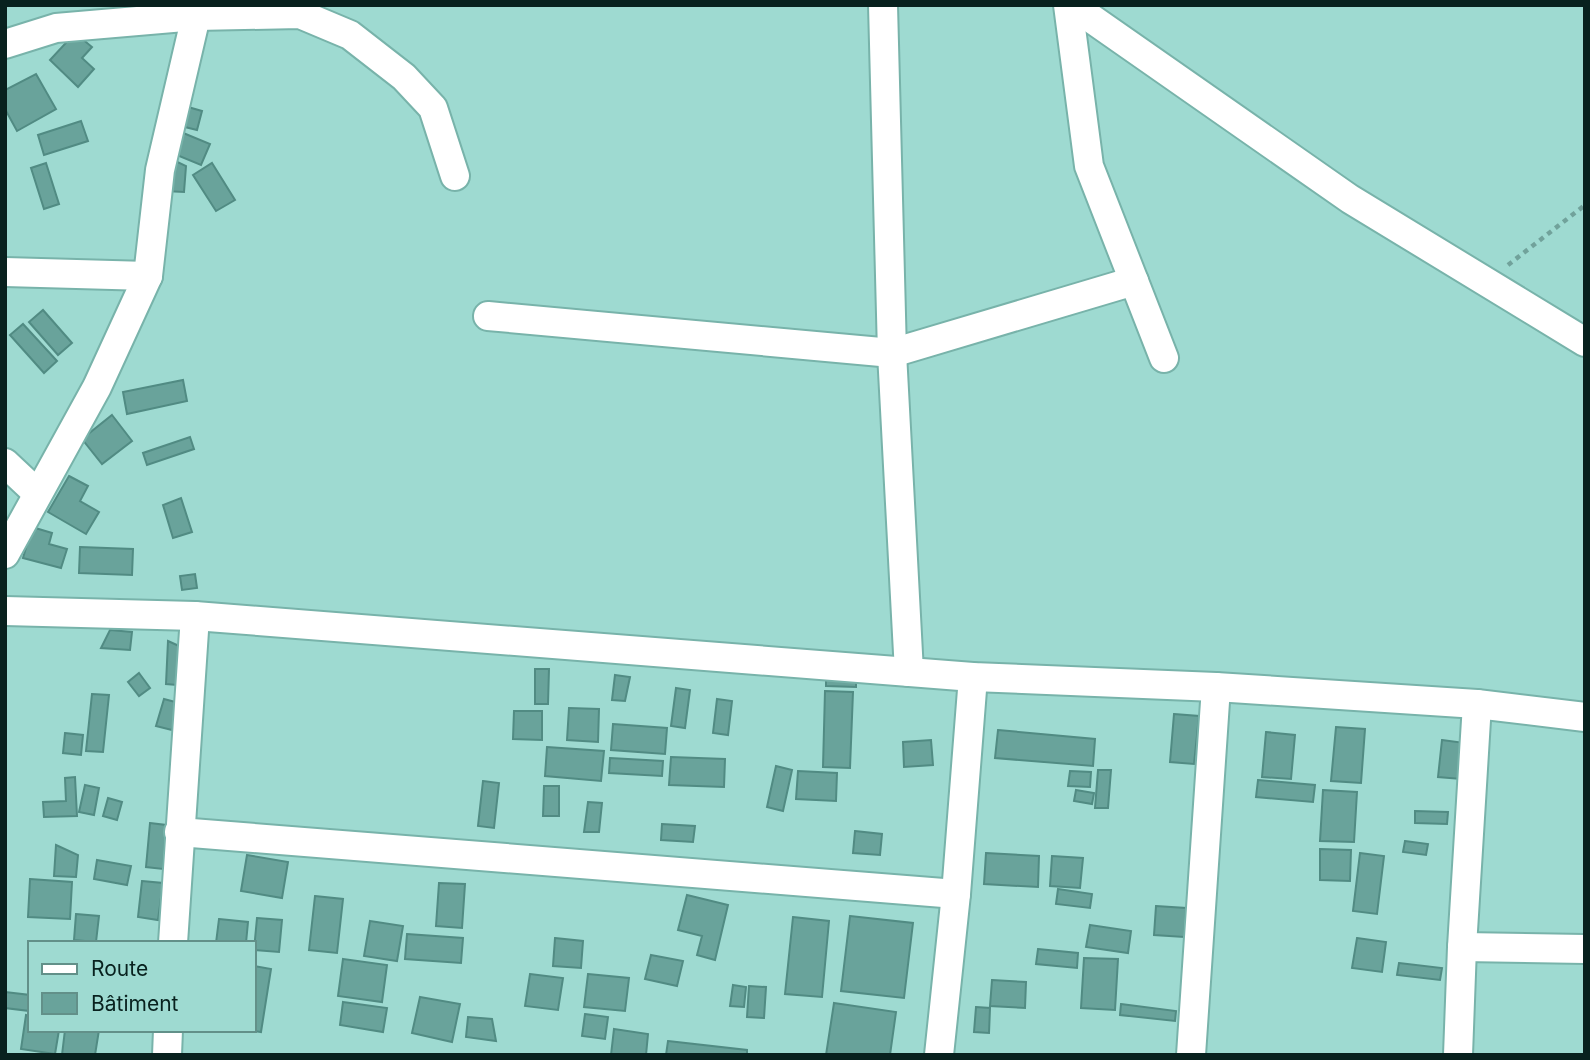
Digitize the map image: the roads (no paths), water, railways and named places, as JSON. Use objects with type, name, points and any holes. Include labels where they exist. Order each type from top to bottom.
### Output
[{"type":"street","points":[[883,5],[892,352],[909,673]]},
{"type":"street","points":[[1070,5],[1089,166],[1164,358]]},
{"type":"street","points":[[1070,5],[1350,199],[1585,342]]},
{"type":"street","points":[[5,44],[56,28],[221,11],[300,14],[350,35],[404,77],[433,108],[456,176]]},
{"type":"street","points":[[5,554],[97,387],[148,276],[160,170],[221,11]]},
{"type":"street","points":[[5,272],[148,276]]},
{"type":"street","points":[[488,316],[892,352],[1133,281]]},
{"type":"street","points":[[5,463],[37,493]]},
{"type":"street","points":[[5,611],[195,616],[909,673],[1216,687],[1477,704],[1585,717]]},
{"type":"street","points":[[173,941],[195,616]]},
{"type":"street","points":[[939,1055],[956,894],[973,677]]},
{"type":"street","points":[[1191,1055],[1216,687]]},
{"type":"street","points":[[1458,1055],[1477,704]]},
{"type":"street","points":[[180,832],[956,894]]},
{"type":"street","points":[[1462,947],[1585,949]]},
{"type":"street","points":[[167,1055],[168,1032]]}]
